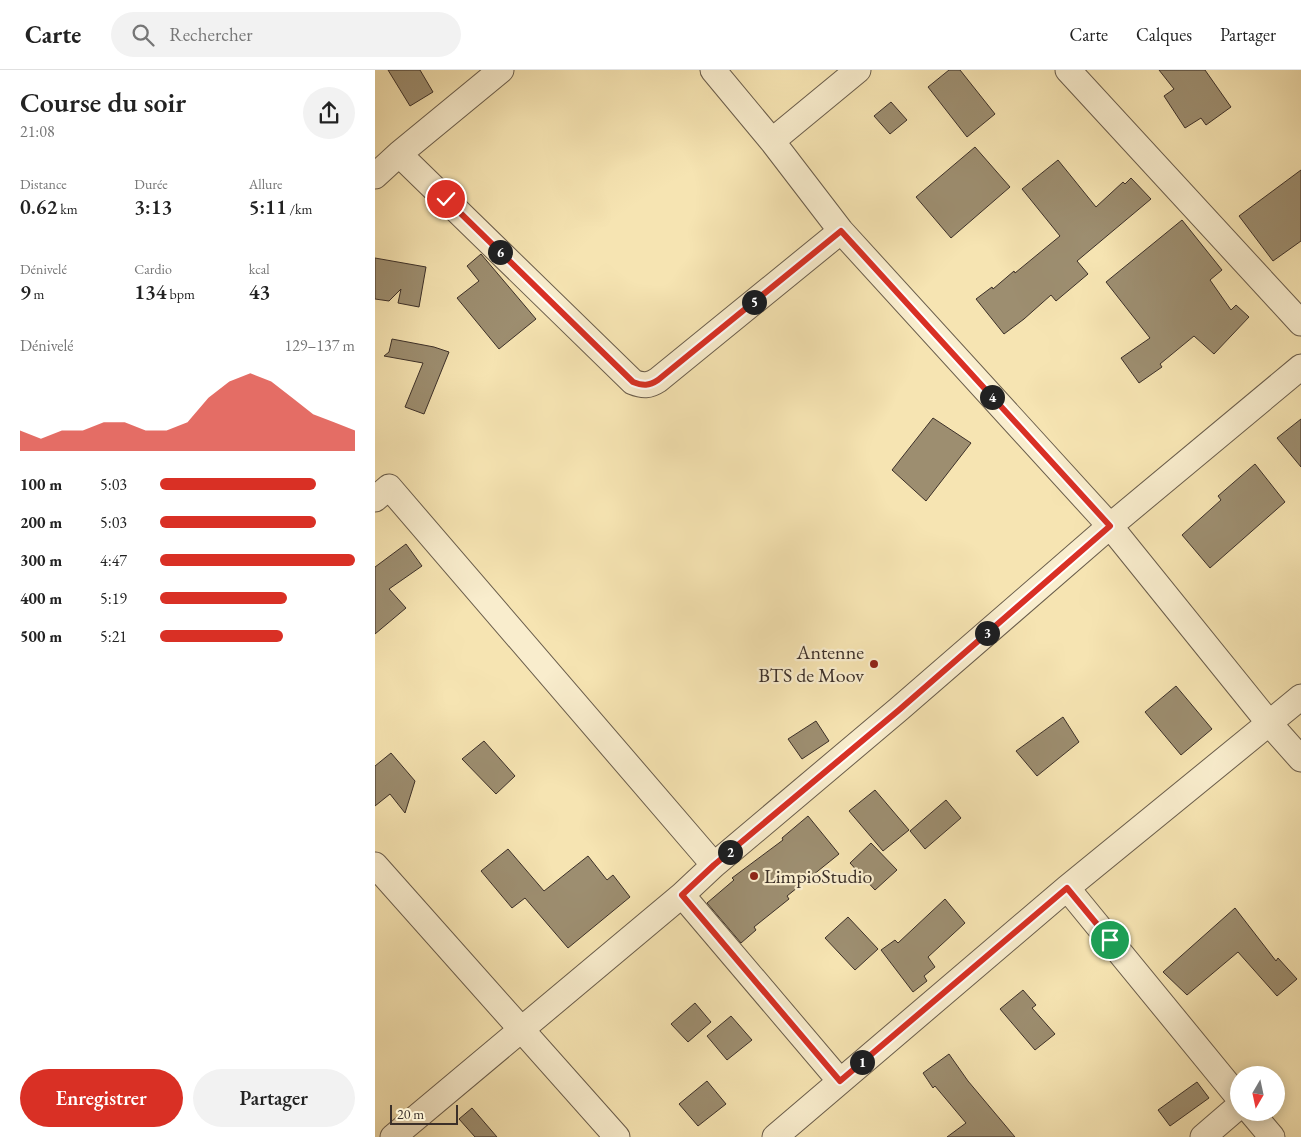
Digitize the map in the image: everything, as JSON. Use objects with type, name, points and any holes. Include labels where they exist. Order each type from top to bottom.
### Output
[{"type":"street","points":[[375,176],[501,70]]},
{"type":"street","points":[[713,70],[773,141],[841,231],[1110,526],[1269,723],[1301,759]]},
{"type":"street","points":[[773,141],[859,70]]},
{"type":"street","points":[[1068,70],[1301,323]]},
{"type":"street","points":[[399,154],[633,382],[641,385],[651,385],[658,380],[841,231]]},
{"type":"street","points":[[393,1137],[682,895],[714,865],[899,710],[1110,526],[1301,367]]},
{"type":"street","points":[[375,499],[389,487],[714,865]]},
{"type":"street","points":[[775,1137],[1067,888],[1301,697]]},
{"type":"street","points":[[375,865],[617,1137]]},
{"type":"street","points":[[1067,888],[1230,1087]]},
{"type":"street","points":[[682,895],[840,1081]]},
{"type":"street","points":[[1203,1137],[1230,1114]]},
{"type":"street","points":[[1259,1121],[1272,1137]]},
{"type":"building","points":[[388,70],[420,70],[433,92],[410,106]]},
{"type":"building","points":[[949,70],[960,70],[995,114],[967,137],[928,87]]},
{"type":"building","points":[[1159,70],[1205,70],[1231,107],[1206,125],[1201,118],[1185,128],[1164,96],[1174,89]]},
{"type":"building","points":[[891,102],[907,120],[890,134],[874,116]]},
{"type":"building","points":[[975,147],[1010,187],[951,238],[916,197]]},
{"type":"building","points":[[1058,160],[1096,207],[1123,182],[1125,184],[1131,178],[1151,199],[1077,261],[1088,274],[1056,301],[1051,295],[1004,334],[976,299],[992,287],[993,289],[1014,271],[1015,273],[1060,236],[1022,189]]},
{"type":"building","points":[[1301,170],[1301,241],[1273,261],[1239,216]]},
{"type":"building","points":[[1182,220],[1222,270],[1210,280],[1231,310],[1236,305],[1249,317],[1214,354],[1194,336],[1160,364],[1162,367],[1139,383],[1121,358],[1150,338],[1106,282]]},
{"type":"building","points":[[481,254],[536,319],[499,349],[457,298],[479,281],[467,266]]},
{"type":"building","points":[[375,258],[426,267],[419,307],[398,303],[401,289],[389,301],[375,299]]},
{"type":"building","points":[[392,339],[434,347],[449,352],[424,414],[405,407],[423,363],[384,356],[389,352]]},
{"type":"building","points":[[933,418],[971,443],[926,501],[892,470]]},
{"type":"building","points":[[1301,419],[1301,467],[1277,438]]},
{"type":"building","points":[[1255,464],[1285,502],[1210,568],[1182,535],[1221,500],[1218,496]]},
{"type":"building","points":[[406,544],[422,566],[389,589],[406,608],[375,634],[375,567]]},
{"type":"building","points":[[1176,686],[1212,729],[1181,755],[1145,712]]},
{"type":"building","points":[[1063,717],[1079,742],[1037,776],[1016,751]]},
{"type":"building","points":[[816,721],[829,741],[802,759],[788,739]]},
{"type":"building","points":[[484,741],[515,776],[496,794],[462,759]]},
{"type":"building","points":[[391,753],[415,781],[405,813],[390,794],[375,806],[375,766]]},
{"type":"building","points":[[875,790],[909,830],[883,851],[849,811]]},
{"type":"building","points":[[946,800],[961,818],[925,849],[910,831]]},
{"type":"building","points":[[808,816],[839,854],[787,896],[789,899],[754,927],[756,930],[741,943],[707,903],[734,880],[732,878],[783,840],[782,838]]},
{"type":"building","points":[[871,843],[897,870],[875,890],[850,863]]},
{"type":"building","points":[[508,849],[544,891],[588,856],[607,880],[613,875],[630,897],[568,948],[525,898],[512,908],[481,871]]},
{"type":"building","points":[[945,899],[965,923],[928,957],[935,967],[924,976],[927,981],[913,992],[881,950],[895,940],[898,943]]},
{"type":"building","points":[[1235,908],[1276,961],[1278,958],[1297,979],[1277,996],[1238,952],[1187,995],[1163,972]]},
{"type":"building","points":[[848,917],[878,949],[855,970],[825,938]]},
{"type":"building","points":[[1023,990],[1036,1005],[1032,1008],[1055,1034],[1035,1050],[1000,1009]]},
{"type":"building","points":[[695,1003],[711,1022],[688,1042],[671,1024]]},
{"type":"building","points":[[731,1016],[752,1040],[727,1060],[707,1036]]},
{"type":"building","points":[[949,1054],[968,1081],[1015,1137],[947,1137],[966,1123],[935,1086],[933,1088],[923,1073]]},
{"type":"building","points":[[707,1081],[726,1104],[698,1126],[679,1104]]},
{"type":"building","points":[[1197,1082],[1209,1098],[1170,1126],[1158,1110]]},
{"type":"building","points":[[472,1108],[497,1137],[475,1137],[459,1119]]},
{"type":"place","name":"Antenne BTS de Moov","points":[[874,664]]},
{"type":"place","name":"LimpioStudio","points":[[754,876]]},
{"type":"route","points":[[446,199],[633,382],[641,385],[651,385],[658,380],[841,231],[1110,526],[899,710],[714,865],[682,895],[840,1081],[1067,888],[1110,940]]}]
